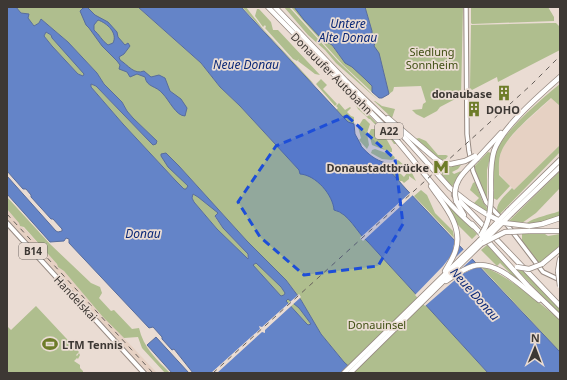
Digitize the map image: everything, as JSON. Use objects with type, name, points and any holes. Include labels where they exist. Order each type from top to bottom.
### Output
[{"type":"highway","name":"Donauufer Autobahn","points":[[268,7],[386,128],[405,149],[425,176]]},
{"type":"highway","name":"Donauufer Autobahn","points":[[275,7],[410,144],[450,188]]},
{"type":"highway","points":[[473,226],[456,201],[454,193],[457,182],[476,157],[560,75]]},
{"type":"highway","points":[[549,87],[560,81]]},
{"type":"highway","points":[[375,109],[396,124],[436,160],[442,163],[451,164],[476,157]]},
{"type":"highway","points":[[479,243],[489,217],[491,166],[495,150],[501,137],[514,121]]},
{"type":"highway","points":[[350,373],[440,284],[560,160]]},
{"type":"highway","points":[[510,212],[560,167]]},
{"type":"highway","points":[[425,176],[455,226],[458,241],[454,256],[443,274]]},
{"type":"highway","name":"A22","points":[[425,176],[501,256]]},
{"type":"highway","points":[[450,188],[469,203],[504,223],[529,228],[560,231]]},
{"type":"highway","name":"A22","points":[[450,188],[453,193],[560,306]]},
{"type":"highway","points":[[344,373],[443,274],[479,243],[505,232],[529,228],[560,218]]},
{"type":"highway","points":[[501,256],[517,267],[529,269],[542,264],[560,249]]},
{"type":"highway","points":[[501,256],[554,312]]},
{"type":"highway","points":[[560,259],[558,271],[560,286]]},
{"type":"highway","points":[[440,284],[470,267],[481,264],[494,267],[560,317]]},
{"type":"main road","name":"Handelskai","points":[[7,223],[144,373]]},
{"type":"street","points":[[466,7],[466,103],[469,151],[473,171],[483,197],[493,211],[508,226],[543,272],[560,280]]},
{"type":"highlighted area","points":[[347,116],[395,159],[403,224],[378,266],[304,275],[260,237],[238,202],[276,146]]},
{"type":"shaded area","points":[[552,98],[560,106],[560,145],[514,190],[499,174],[501,151],[519,128]]},
{"type":"shaded area","points":[[7,209],[20,226],[23,227],[57,264],[58,267],[64,271],[103,317],[157,373],[149,373],[122,344],[7,218]]},
{"type":"green space","name":"Donauinsel","points":[[16,7],[138,7],[201,63],[220,87],[240,106],[299,170],[300,174],[312,178],[323,186],[331,198],[334,210],[345,215],[349,219],[364,238],[488,373],[356,373],[344,362],[321,334],[301,300],[286,280],[247,241],[166,153],[188,186],[184,189],[123,124],[91,87],[90,84],[96,86],[153,145],[157,141],[133,118],[122,102],[104,84],[97,73],[68,42],[41,19],[39,23],[34,26]]},
{"type":"green space","points":[[242,7],[246,7],[263,29],[314,84],[310,81]]},
{"type":"green space","points":[[284,7],[289,7],[338,61],[378,100],[336,63],[325,50],[308,35]]},
{"type":"green space","points":[[291,7],[298,10],[322,39],[331,44],[339,55],[364,77],[372,86],[372,92],[343,65]]},
{"type":"green space","name":"Siedlung Sonnheim","points":[[365,7],[463,7],[461,96],[440,107],[437,111],[424,118],[412,110],[422,109],[423,104],[426,102],[421,86],[394,87],[393,91],[389,94],[380,58],[374,46],[374,39]]},
{"type":"green space","points":[[471,7],[548,7],[554,17],[554,21],[472,24]]},
{"type":"green space","points":[[257,9],[259,9],[271,22],[273,30],[278,30],[320,75],[315,74],[298,61],[299,59],[297,61],[293,59],[265,28],[265,25],[263,27],[255,16]]},
{"type":"green space","points":[[556,23],[560,27],[560,50],[498,82],[497,77],[472,90],[470,88],[471,25]]},
{"type":"green space","points":[[46,32],[51,35],[52,38],[85,74],[83,76],[78,74],[52,46],[44,36]]},
{"type":"green space","points":[[321,79],[327,85],[323,89],[337,104],[335,106],[316,84]]},
{"type":"green space","points":[[560,84],[560,106],[551,98],[510,137],[505,144],[500,156],[499,175],[510,186],[497,200],[493,198],[493,162],[500,143],[524,116]]},
{"type":"green space","points":[[351,97],[397,144],[394,144],[390,138],[388,138],[358,109]]},
{"type":"green space","points":[[374,101],[382,106],[395,109],[392,118]]},
{"type":"green space","points":[[339,103],[345,110],[350,107],[351,108],[347,112],[354,117],[354,124],[348,122],[336,110],[338,108],[336,106]]},
{"type":"green space","points":[[363,119],[370,124],[367,133],[369,145],[367,149],[359,140],[361,138],[358,127]]},
{"type":"green space","points":[[371,129],[375,129],[387,140],[392,152],[372,145],[369,134]]},
{"type":"green space","points":[[419,138],[426,141],[438,155],[448,156],[444,161],[438,159],[415,139]]},
{"type":"green space","points":[[560,145],[560,152],[499,215],[497,208],[503,197],[512,188],[514,190]]},
{"type":"green space","points":[[375,149],[394,156],[395,158],[392,160],[382,159],[371,153],[372,150]]},
{"type":"green space","points":[[488,152],[491,153],[487,170],[487,201],[474,167]]},
{"type":"green space","points":[[398,160],[405,166],[399,172],[404,177],[407,173],[412,173],[416,181],[409,176],[409,179],[404,183],[400,181],[402,185],[387,168],[386,163],[394,164],[399,167],[394,162]]},
{"type":"green space","points":[[461,165],[458,169],[452,172],[454,174],[461,171],[452,187],[439,171],[445,166]]},
{"type":"green space","points":[[560,171],[560,188],[536,213],[522,223],[509,221]]},
{"type":"green space","points":[[475,182],[487,208],[487,212],[473,204],[479,198],[470,190]]},
{"type":"green space","points":[[421,190],[427,195],[435,213],[453,231],[454,238],[414,196]]},
{"type":"green space","points":[[436,190],[477,234],[472,239],[458,225]]},
{"type":"green space","points":[[193,194],[219,213],[215,217],[223,228],[248,254],[247,259],[217,229],[194,202],[192,198]]},
{"type":"green space","points":[[7,197],[50,244],[91,283],[100,287],[102,293],[99,298],[111,311],[114,310],[132,329],[139,328],[147,347],[170,373],[165,373],[142,348],[138,337],[124,338],[103,317],[24,227],[20,226],[7,209]]},
{"type":"green space","points":[[560,211],[560,216],[542,222],[526,224],[536,218]]},
{"type":"green space","points":[[522,234],[545,234],[548,236],[560,234],[560,245],[542,262],[538,263],[522,241]]},
{"type":"green space","points":[[487,245],[531,292],[500,263],[497,266],[481,250]]},
{"type":"green space","points":[[256,263],[281,287],[285,293],[284,295],[281,296],[253,265]]},
{"type":"green space","points":[[482,268],[489,269],[510,281],[560,320],[560,352]]},
{"type":"green space","points":[[516,269],[526,272],[560,309],[560,314]]},
{"type":"green space","points":[[288,299],[299,308],[311,324],[308,325],[306,323],[286,301]]},
{"type":"green space","points":[[36,306],[79,352],[76,355],[77,356],[79,353],[80,355],[78,359],[77,358],[74,361],[80,365],[83,373],[7,373],[7,326],[11,330]]},
{"type":"water","name":"Donau","points":[[7,7],[16,7],[21,13],[29,14],[28,18],[34,26],[39,23],[41,19],[68,42],[97,73],[104,84],[122,102],[133,118],[157,141],[156,144],[153,145],[96,86],[91,84],[91,87],[123,124],[184,189],[188,186],[168,167],[161,154],[166,153],[179,166],[247,241],[286,280],[301,300],[321,334],[344,362],[356,373],[193,373],[174,349],[172,350],[153,327],[149,328],[69,243],[69,239],[66,238],[64,241],[50,242],[7,194],[7,176],[56,231],[62,231],[62,229],[31,197],[26,189],[23,189],[7,171]],"holes":[[[46,32],[51,35],[84,74],[83,76],[78,74],[44,36]],[[193,194],[218,213],[215,216],[223,228],[248,254],[248,259],[217,229],[192,198]],[[256,263],[281,287],[285,293],[284,295],[281,296],[253,265]],[[288,299],[299,308],[311,324],[308,325],[286,301]]]},
{"type":"water","points":[[87,7],[95,15],[108,22],[117,32],[118,37],[125,45],[128,43],[130,46],[124,54],[119,57],[120,60],[134,71],[144,71],[151,77],[159,75],[165,78],[170,91],[181,99],[187,108],[185,116],[176,111],[158,89],[146,81],[145,77],[137,74],[130,77],[127,72],[119,69],[120,65],[117,61],[102,46],[86,25],[80,11]],"holes":[[[98,20],[113,32],[113,43],[108,45],[94,30],[94,25]]]},
{"type":"water","name":"Neue Donau","points":[[138,7],[241,7],[344,118],[348,122],[354,124],[355,134],[361,146],[369,154],[386,163],[387,168],[407,190],[560,352],[560,373],[488,373],[348,219],[344,215],[334,210],[331,198],[323,187],[312,178],[300,174],[299,170],[240,106],[220,87],[201,63]]},
{"type":"water","name":"Untere Alte Donau","points":[[294,7],[365,7],[375,43],[374,46],[379,53],[389,94],[379,98],[372,92],[372,86],[352,67],[345,63],[332,45],[322,39]]},
{"type":"water","points":[[156,337],[189,373],[172,373],[147,345]]},
{"type":"pier","points":[[411,192],[414,194],[363,241],[360,238]]},
{"type":"pier","points":[[455,237],[459,242],[456,257],[465,248],[474,257],[460,270],[478,263],[484,267],[475,268],[462,274],[425,306],[415,295],[450,257],[453,251]]},
{"type":"pier","points":[[299,294],[301,297],[265,330],[265,333],[262,332],[217,373],[211,373],[260,329],[259,326],[262,327]]},
{"type":"railway","points":[[213,373],[531,85],[560,56]]},
{"type":"railway","points":[[7,214],[153,373]]},
{"type":"place","name":"donaubase","points":[[504,93]]},
{"type":"place","name":"DOHO","points":[[474,109]]},
{"type":"place","name":"Donaustadtbrücke","points":[[441,167]]},
{"type":"place","name":"LTM Tennis","points":[[50,344]]}]
